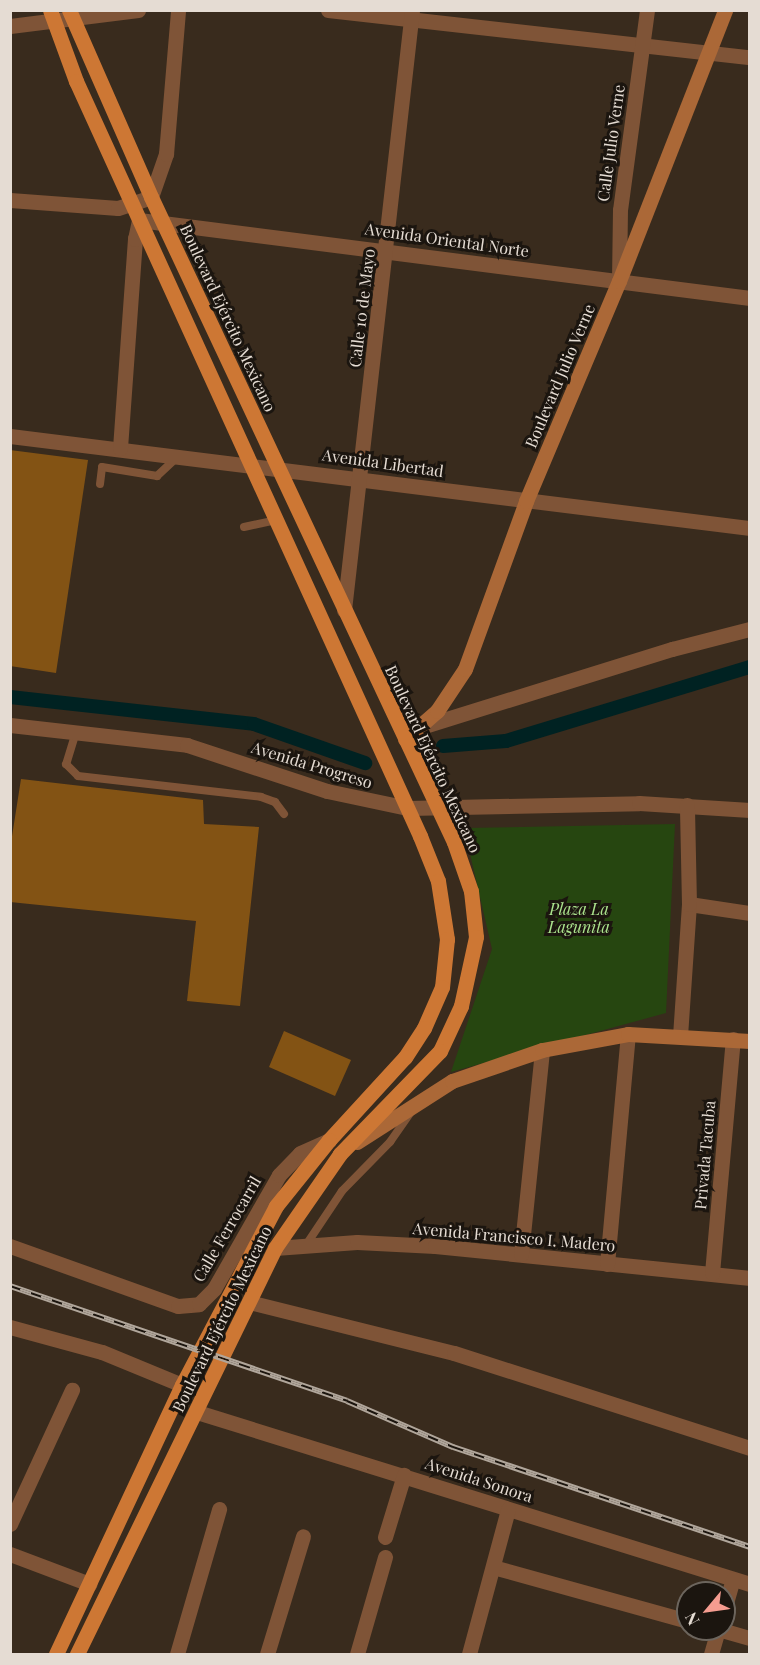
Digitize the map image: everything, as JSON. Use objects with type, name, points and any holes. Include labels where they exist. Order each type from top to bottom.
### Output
[{"type":"main road","name":"Boulevard Ejército Mexicano","points":[[70,16],[151,197],[438,807],[471,891],[476,937],[468,982],[440,1051],[340,1154],[275,1248],[77,1654]]},
{"type":"main road","name":"Boulevard Ejército Mexicano","points":[[52,17],[132,205],[406,803],[438,881],[447,939],[442,987],[424,1028],[405,1057],[329,1140],[276,1206],[182,1385],[56,1654]]},
{"type":"street","points":[[10,26],[52,17],[138,10]]},
{"type":"street","points":[[10,200],[86,208],[132,205],[151,197],[166,154],[178,10]]},
{"type":"street","points":[[328,10],[412,16],[644,46],[710,51],[750,57]]},
{"type":"street","name":"Calle Julio Verne","points":[[619,281],[620,210],[644,46],[647,10]]},
{"type":"street","name":"Boulevard Julio Verne","points":[[406,743],[465,669],[526,501],[619,281],[725,10]]},
{"type":"street","name":"Calle 10 de Mayo","points":[[344,610],[388,251],[412,16]]},
{"type":"street","points":[[120,448],[135,239],[139,220]]},
{"type":"street","name":"Avenida Oriental Norte","points":[[139,220],[750,298]]},
{"type":"street","name":"Avenida Libertad","points":[[10,436],[277,467],[526,501],[750,528]]},
{"type":"street","points":[[420,727],[750,629]]},
{"type":"street","name":"Avenida Progreso","points":[[10,725],[187,745],[327,791],[438,807],[569,803],[687,805],[750,810]]},
{"type":"street","points":[[680,1036],[688,904],[687,805]]},
{"type":"street","points":[[688,904],[750,913]]},
{"type":"street","points":[[340,1154],[418,1100],[477,1071],[542,1050],[628,1034],[750,1041]]},
{"type":"street","points":[[607,1264],[628,1034]]},
{"type":"street","name":"Privada Tacuba","points":[[712,1273],[733,1040]]},
{"type":"street","points":[[521,1254],[542,1050]]},
{"type":"street","name":"Calle Ferrocarril","points":[[10,1246],[178,1306],[199,1304],[214,1289],[279,1175],[300,1153],[329,1140]]},
{"type":"street","name":"Avenida Francisco I. Madero","points":[[275,1248],[357,1242],[521,1254],[750,1278]]},
{"type":"street","points":[[249,1302],[454,1353],[750,1448]]},
{"type":"street","points":[[10,1327],[102,1352],[182,1385]]},
{"type":"street","points":[[10,1524],[72,1390]]},
{"type":"street","name":"Avenida Sonora","points":[[197,1412],[750,1584]]},
{"type":"street","points":[[385,1537],[404,1475]]},
{"type":"street","points":[[177,1654],[219,1509]]},
{"type":"street","points":[[470,1654],[508,1509]]},
{"type":"street","points":[[267,1654],[303,1536]]},
{"type":"street","points":[[10,1554],[90,1584]]},
{"type":"street","points":[[357,1654],[385,1557]]},
{"type":"street","points":[[493,1567],[676,1618]]},
{"type":"lane","points":[[100,483],[102,467],[157,476],[178,455]]},
{"type":"lane","points":[[244,527],[277,520]]},
{"type":"lane","points":[[76,731],[66,764],[78,776],[261,797],[274,802],[284,814]]},
{"type":"lane","points":[[306,1245],[342,1191],[390,1142],[418,1100]]},
{"type":"green space","name":"Plaza La Lagunita","points":[[675,824],[666,1013],[451,1072],[492,949],[464,828]]},
{"type":"building","points":[[10,450],[88,460],[56,673],[10,666]]},
{"type":"building","points":[[21,779],[203,800],[204,824],[259,827],[240,1006],[187,1001],[196,921],[10,902],[10,849]]},
{"type":"building","points":[[284,1031],[351,1060],[335,1096],[269,1067]]},
{"type":"waterway","points":[[443,746],[506,741],[750,667]]},
{"type":"waterway","points":[[10,697],[254,724],[365,763]]},
{"type":"railway","points":[[10,1286],[347,1401],[453,1447],[750,1547]]}]
